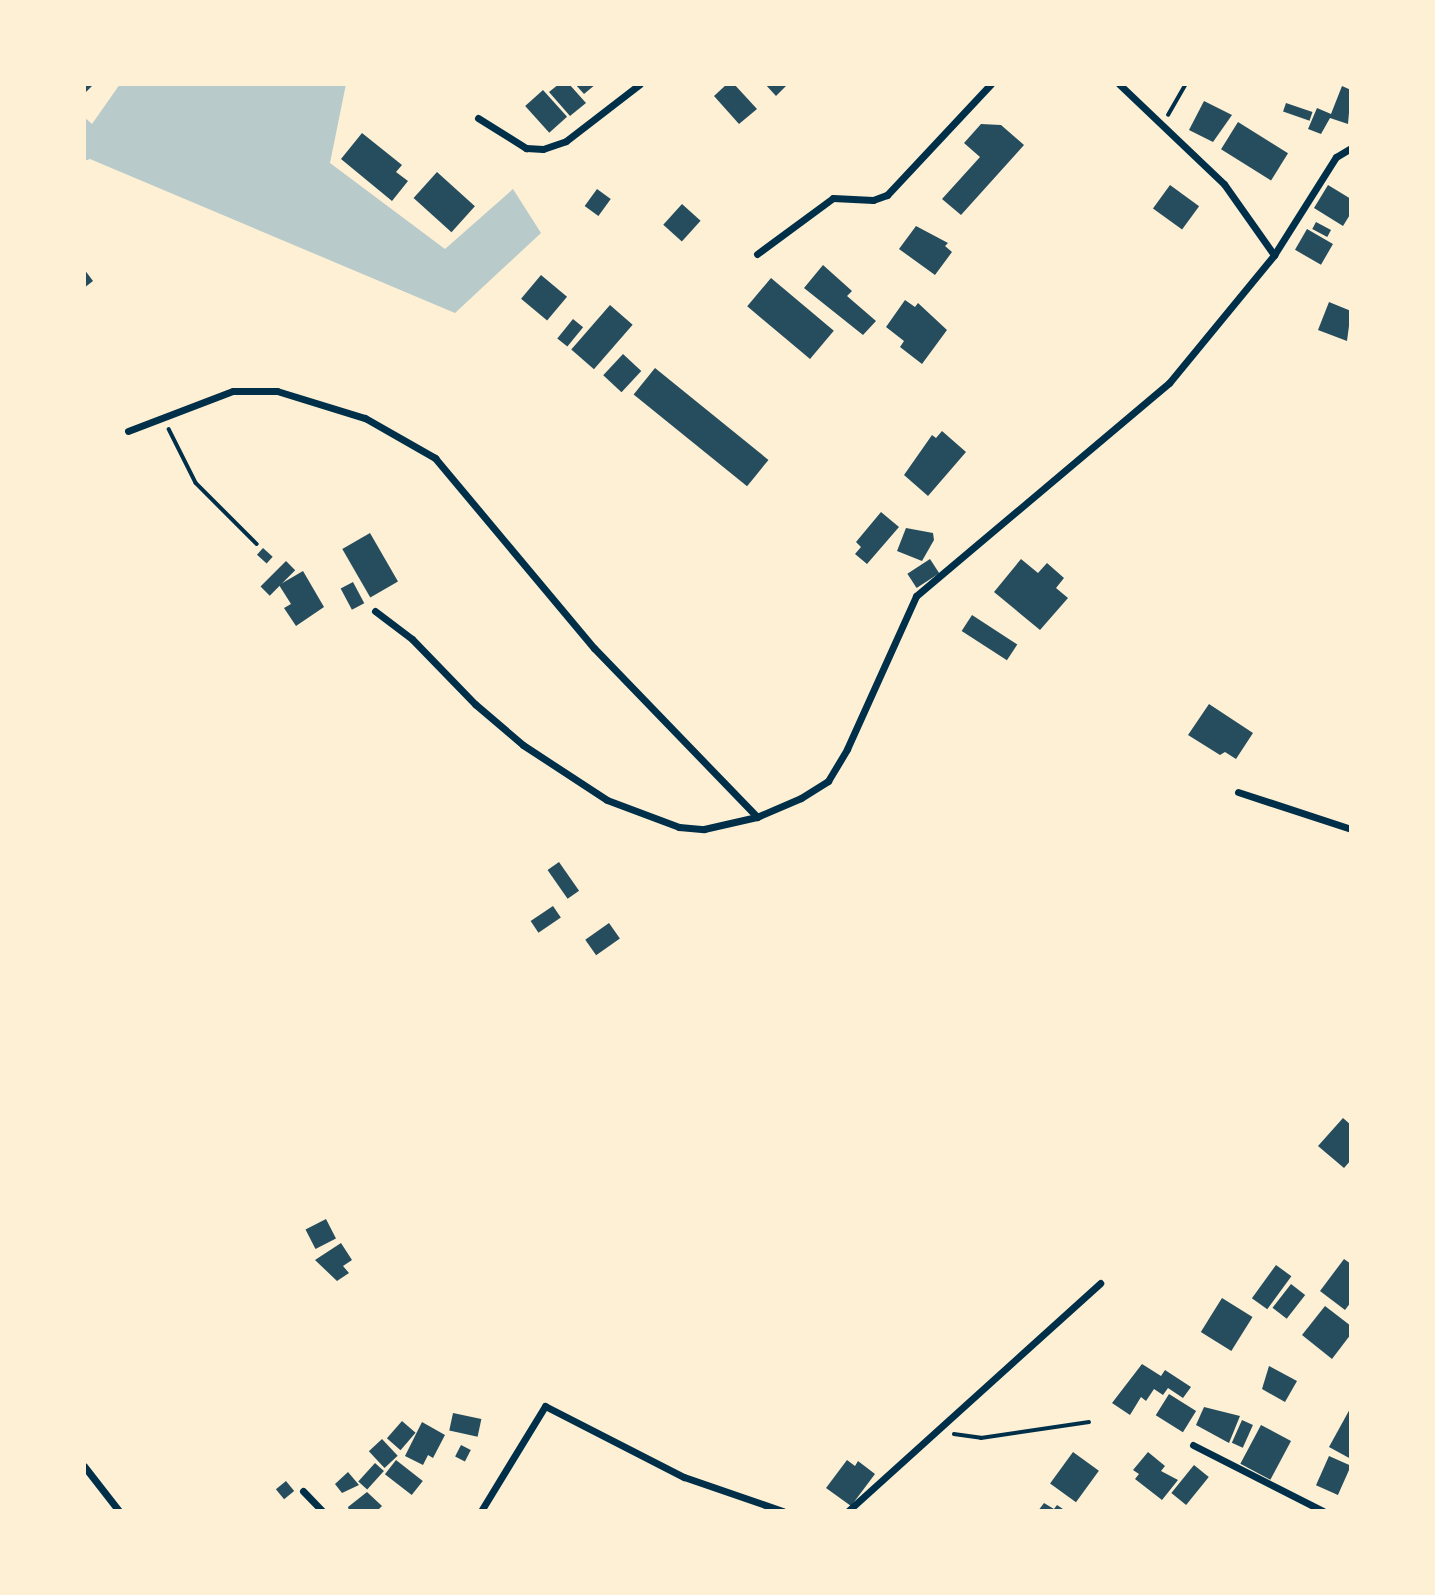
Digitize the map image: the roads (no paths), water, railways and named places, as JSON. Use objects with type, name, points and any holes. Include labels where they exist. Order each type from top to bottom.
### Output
[{"type":"street","points":[[478,118],[526,148],[543,149],[566,141],[640,84]]},
{"type":"street","points":[[757,254],[833,198],[873,200],[887,195],[991,84]]},
{"type":"street","points":[[1119,84],[1224,184],[1274,255]]},
{"type":"street","points":[[375,611],[412,639],[475,704],[523,745],[607,800],[679,827],[704,829],[757,817],[828,781],[847,749],[916,596],[1169,383],[1274,255],[1336,158],[1351,148]]},
{"type":"street","points":[[128,431],[233,390],[277,391],[365,418],[435,458],[594,649],[757,817]]},
{"type":"street","points":[[1238,792],[1351,829]]},
{"type":"street","points":[[848,1511],[1100,1283]]},
{"type":"street","points":[[481,1511],[545,1406],[684,1477],[783,1511]]},
{"type":"street","points":[[1193,1445],[1323,1511]]},
{"type":"street","points":[[84,1466],[119,1511]]},
{"type":"street","points":[[303,1492],[322,1511]]}]
